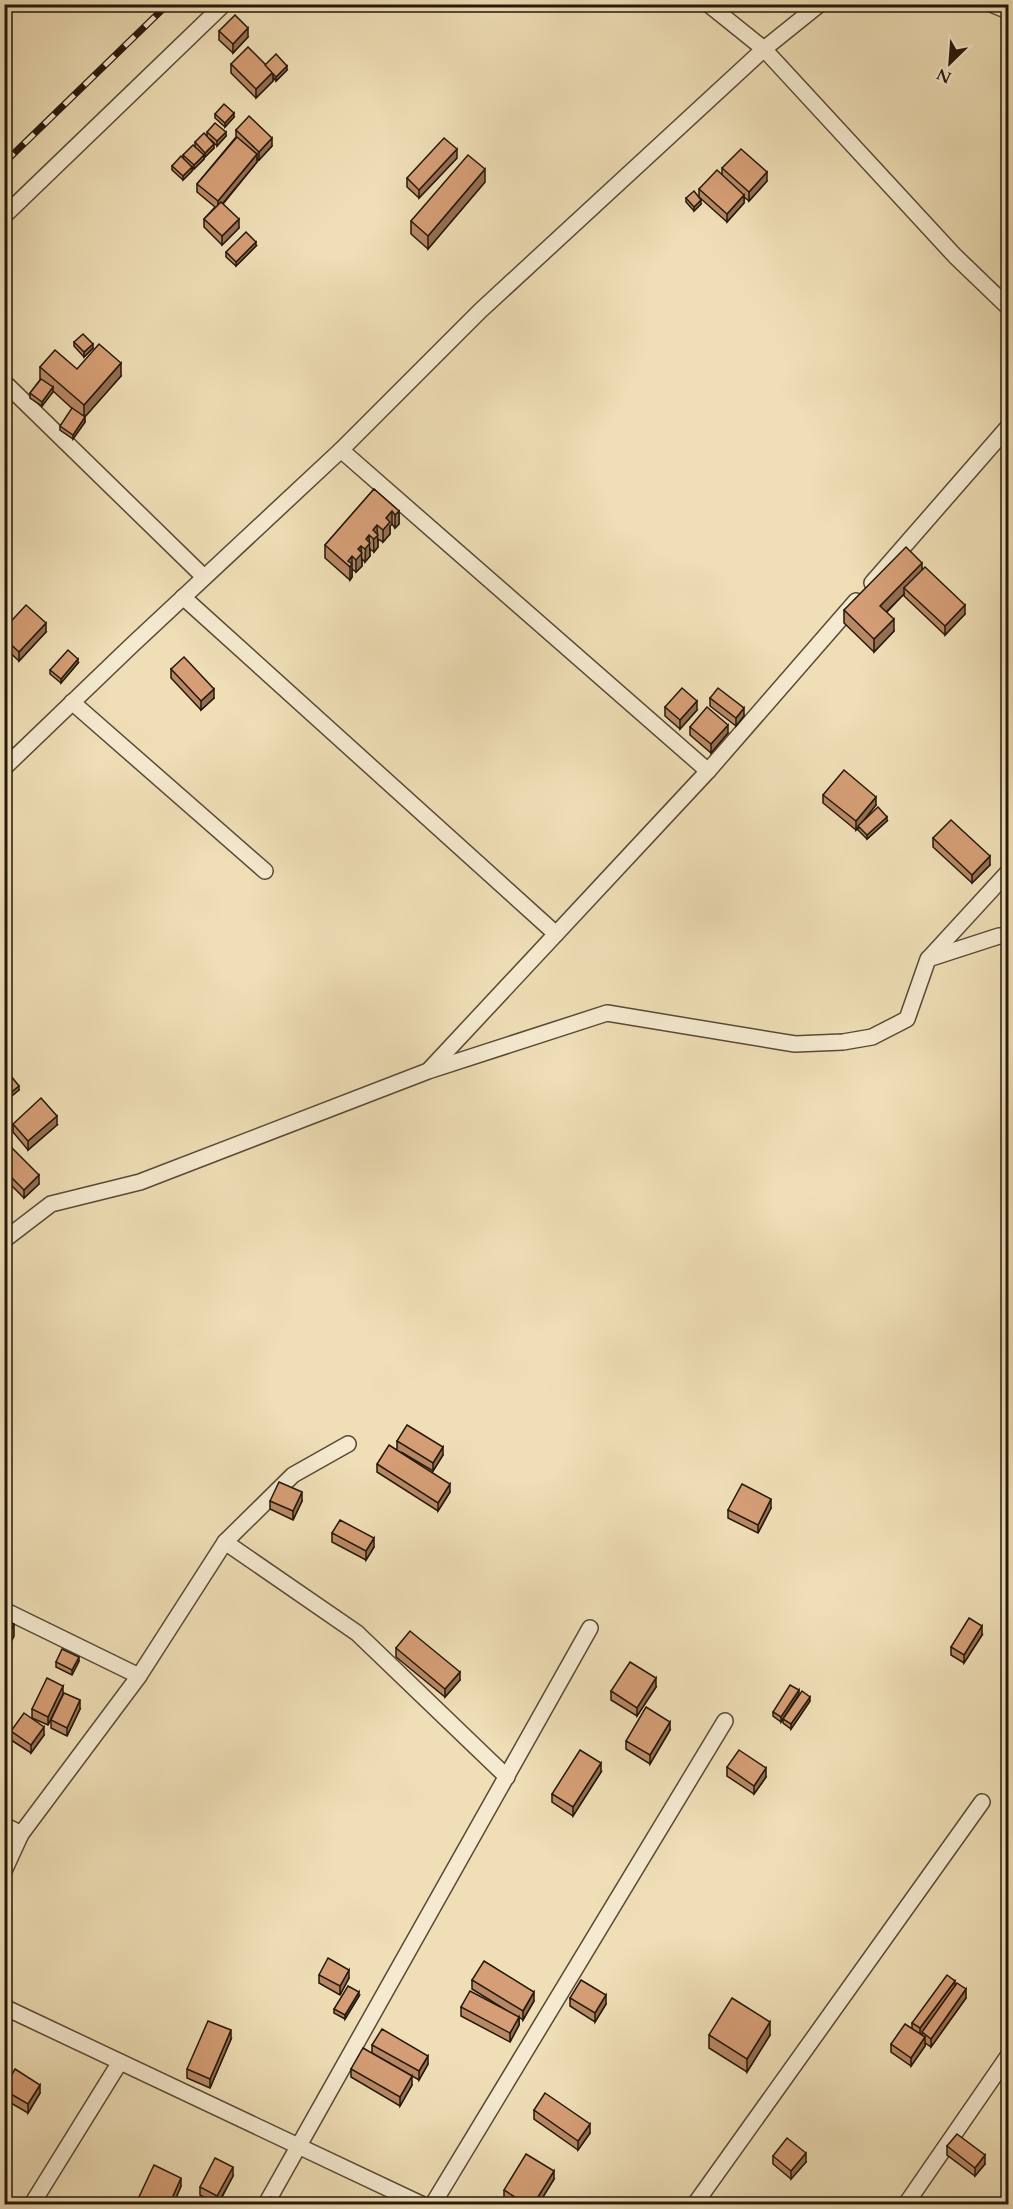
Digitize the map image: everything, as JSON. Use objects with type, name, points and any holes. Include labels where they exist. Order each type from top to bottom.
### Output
[{"type":"street","points":[[4,216],[224,4]]},
{"type":"street","points":[[708,4],[764,49],[955,256],[1008,307]]},
{"type":"street","points":[[4,768],[341,450],[480,311],[764,49],[820,4]]},
{"type":"street","points":[[991,4],[1008,11]]},
{"type":"street","points":[[4,382],[204,577]]},
{"type":"street","points":[[428,1071],[708,771],[1008,427]]},
{"type":"street","points":[[341,450],[708,771]]},
{"type":"street","points":[[183,597],[556,934]]},
{"type":"street","points":[[72,702],[265,871]]},
{"type":"street","points":[[4,1240],[51,1204],[140,1182],[428,1071],[607,1013],[795,1044],[843,1042],[872,1037],[907,1019],[928,959],[1008,872]]},
{"type":"street","points":[[928,959],[999,936],[1008,936]]},
{"type":"street","points":[[4,1871],[21,1834],[139,1676],[225,1542],[293,1475],[348,1444]]},
{"type":"street","points":[[225,1542],[357,1633],[507,1777]]},
{"type":"street","points":[[4,1610],[139,1676]]},
{"type":"street","points":[[266,2205],[590,1628]]},
{"type":"street","points":[[433,2205],[725,1721]]},
{"type":"street","points":[[695,2205],[982,1802]]},
{"type":"street","points":[[4,1825],[21,1834]]},
{"type":"street","points":[[4,2007],[421,2205]]},
{"type":"street","points":[[906,2205],[1008,2056]]},
{"type":"street","points":[[32,2205],[120,2062]]},
{"type":"building","points":[[235,15],[248,28],[233,44],[219,31]]},
{"type":"building","points":[[248,47],[273,72],[256,89],[231,64]]},
{"type":"building","points":[[276,54],[287,66],[276,77],[265,65]]},
{"type":"building","points":[[224,104],[234,113],[225,123],[215,114]]},
{"type":"building","points":[[249,116],[272,138],[259,152],[236,130]]},
{"type":"building","points":[[215,123],[226,132],[217,141],[207,132]]},
{"type":"building","points":[[204,133],[214,144],[205,153],[195,142]]},
{"type":"building","points":[[237,137],[257,154],[218,201],[197,184]]},
{"type":"building","points":[[444,138],[457,149],[419,190],[407,178]]},
{"type":"building","points":[[193,145],[204,155],[194,165],[183,155]]},
{"type":"building","points":[[741,149],[767,172],[749,192],[722,168]]},
{"type":"building","points":[[468,155],[485,169],[428,236],[411,221]]},
{"type":"building","points":[[181,156],[192,167],[183,176],[172,166]]},
{"type":"building","points":[[717,170],[744,195],[727,214],[699,189]]},
{"type":"building","points":[[694,191],[701,200],[694,207],[686,198]]},
{"type":"building","points":[[221,202],[239,219],[222,236],[204,219]]},
{"type":"building","points":[[246,232],[256,242],[236,262],[226,252]]},
{"type":"building","points":[[83,334],[93,344],[84,352],[74,342]]},
{"type":"building","points":[[99,344],[121,363],[84,405],[40,367],[55,350],[77,369]]},
{"type":"building","points":[[41,379],[53,387],[42,402],[30,393]]},
{"type":"building","points":[[72,408],[85,417],[73,435],[60,426]]},
{"type":"building","points":[[374,489],[399,511],[395,515],[392,511],[386,518],[390,522],[383,530],[377,525],[373,530],[378,535],[374,539],[369,535],[366,539],[370,543],[365,549],[361,546],[358,549],[362,553],[356,560],[352,556],[348,561],[352,564],[350,567],[325,545]]},
{"type":"building","points":[[906,547],[922,563],[880,606],[894,619],[874,639],[844,610]]},
{"type":"building","points":[[925,567],[965,605],[945,626],[904,588]]},
{"type":"building","points":[[26,605],[46,623],[19,652],[4,638],[4,629]]},
{"type":"building","points":[[68,650],[78,659],[61,679],[50,670]]},
{"type":"building","points":[[184,657],[214,689],[201,701],[171,669]]},
{"type":"building","points":[[682,688],[697,701],[680,720],[665,707]]},
{"type":"building","points":[[718,688],[744,708],[736,718],[710,698]]},
{"type":"building","points":[[707,707],[728,725],[711,744],[690,727]]},
{"type":"building","points":[[844,770],[876,797],[856,821],[823,795]]},
{"type":"building","points":[[878,807],[887,817],[867,835],[858,826]]},
{"type":"building","points":[[951,820],[990,856],[972,875],[933,838]]},
{"type":"building","points":[[6,1070],[19,1086],[8,1095],[4,1091],[4,1071]]},
{"type":"building","points":[[41,1098],[57,1116],[28,1141],[13,1124]]},
{"type":"building","points":[[4,1140],[39,1175],[24,1190],[4,1170]]},
{"type":"building","points":[[407,1425],[443,1447],[433,1463],[397,1441]]},
{"type":"building","points":[[389,1445],[450,1484],[438,1503],[377,1464]]},
{"type":"building","points":[[279,1482],[302,1492],[293,1511],[270,1501]]},
{"type":"building","points":[[742,1484],[771,1499],[758,1525],[728,1510]]},
{"type":"building","points":[[340,1520],[374,1538],[366,1551],[332,1533]]},
{"type":"building","points":[[969,1618],[982,1626],[964,1655],[951,1647]]},
{"type":"building","points":[[4,1619],[14,1624],[4,1644]]},
{"type":"building","points":[[410,1631],[460,1672],[445,1689],[396,1648]]},
{"type":"building","points":[[62,1649],[79,1657],[72,1670],[56,1662]]},
{"type":"building","points":[[630,1662],[656,1678],[637,1708],[611,1691]]},
{"type":"building","points":[[47,1678],[63,1686],[48,1717],[32,1709]]},
{"type":"building","points":[[790,1685],[799,1690],[781,1717],[773,1712]]},
{"type":"building","points":[[802,1691],[810,1697],[791,1724],[783,1719]]},
{"type":"building","points":[[64,1693],[80,1700],[67,1728],[51,1720]]},
{"type":"building","points":[[646,1707],[670,1722],[650,1755],[626,1741]]},
{"type":"building","points":[[24,1713],[44,1727],[31,1745],[11,1731]]},
{"type":"building","points":[[580,1750],[601,1763],[573,1807],[552,1794]]},
{"type":"building","points":[[739,1750],[766,1768],[754,1786],[727,1767]]},
{"type":"building","points":[[328,1958],[349,1970],[340,1986],[319,1975]]},
{"type":"building","points":[[484,1961],[534,1992],[523,2011],[472,1980]]},
{"type":"building","points":[[947,1975],[955,1981],[920,2028],[912,2023]]},
{"type":"building","points":[[581,1980],[606,1995],[595,2013],[570,1998]]},
{"type":"building","points":[[957,1983],[966,1989],[931,2039],[922,2032]]},
{"type":"building","points":[[348,1986],[359,1992],[345,2015],[334,2009]]},
{"type":"building","points":[[470,1991],[519,2017],[510,2033],[461,2007]]},
{"type":"building","points":[[732,1998],[770,2022],[747,2059],[709,2035]]},
{"type":"building","points":[[208,2021],[231,2030],[210,2079],[187,2069]]},
{"type":"building","points":[[905,2024],[925,2037],[911,2058],[891,2044]]},
{"type":"building","points":[[382,2029],[428,2056],[419,2071],[372,2045]]},
{"type":"building","points":[[363,2048],[412,2076],[400,2097],[351,2069]]},
{"type":"building","points":[[15,2069],[40,2085],[28,2104],[4,2090]]},
{"type":"building","points":[[545,2093],[590,2124],[578,2141],[534,2110]]},
{"type":"building","points":[[957,2134],[985,2155],[975,2168],[947,2146]]},
{"type":"building","points":[[787,2138],[806,2153],[791,2171],[773,2156]]},
{"type":"building","points":[[526,2154],[554,2171],[533,2205],[527,2205],[504,2190]]},
{"type":"building","points":[[215,2158],[233,2167],[217,2196],[200,2187]]},
{"type":"building","points":[[154,2165],[181,2178],[169,2205],[155,2205],[139,2197]]},
{"type":"building","points":[[271,2197],[284,2205],[266,2205]]},
{"type":"railway","points":[[4,163],[168,4]]}]
